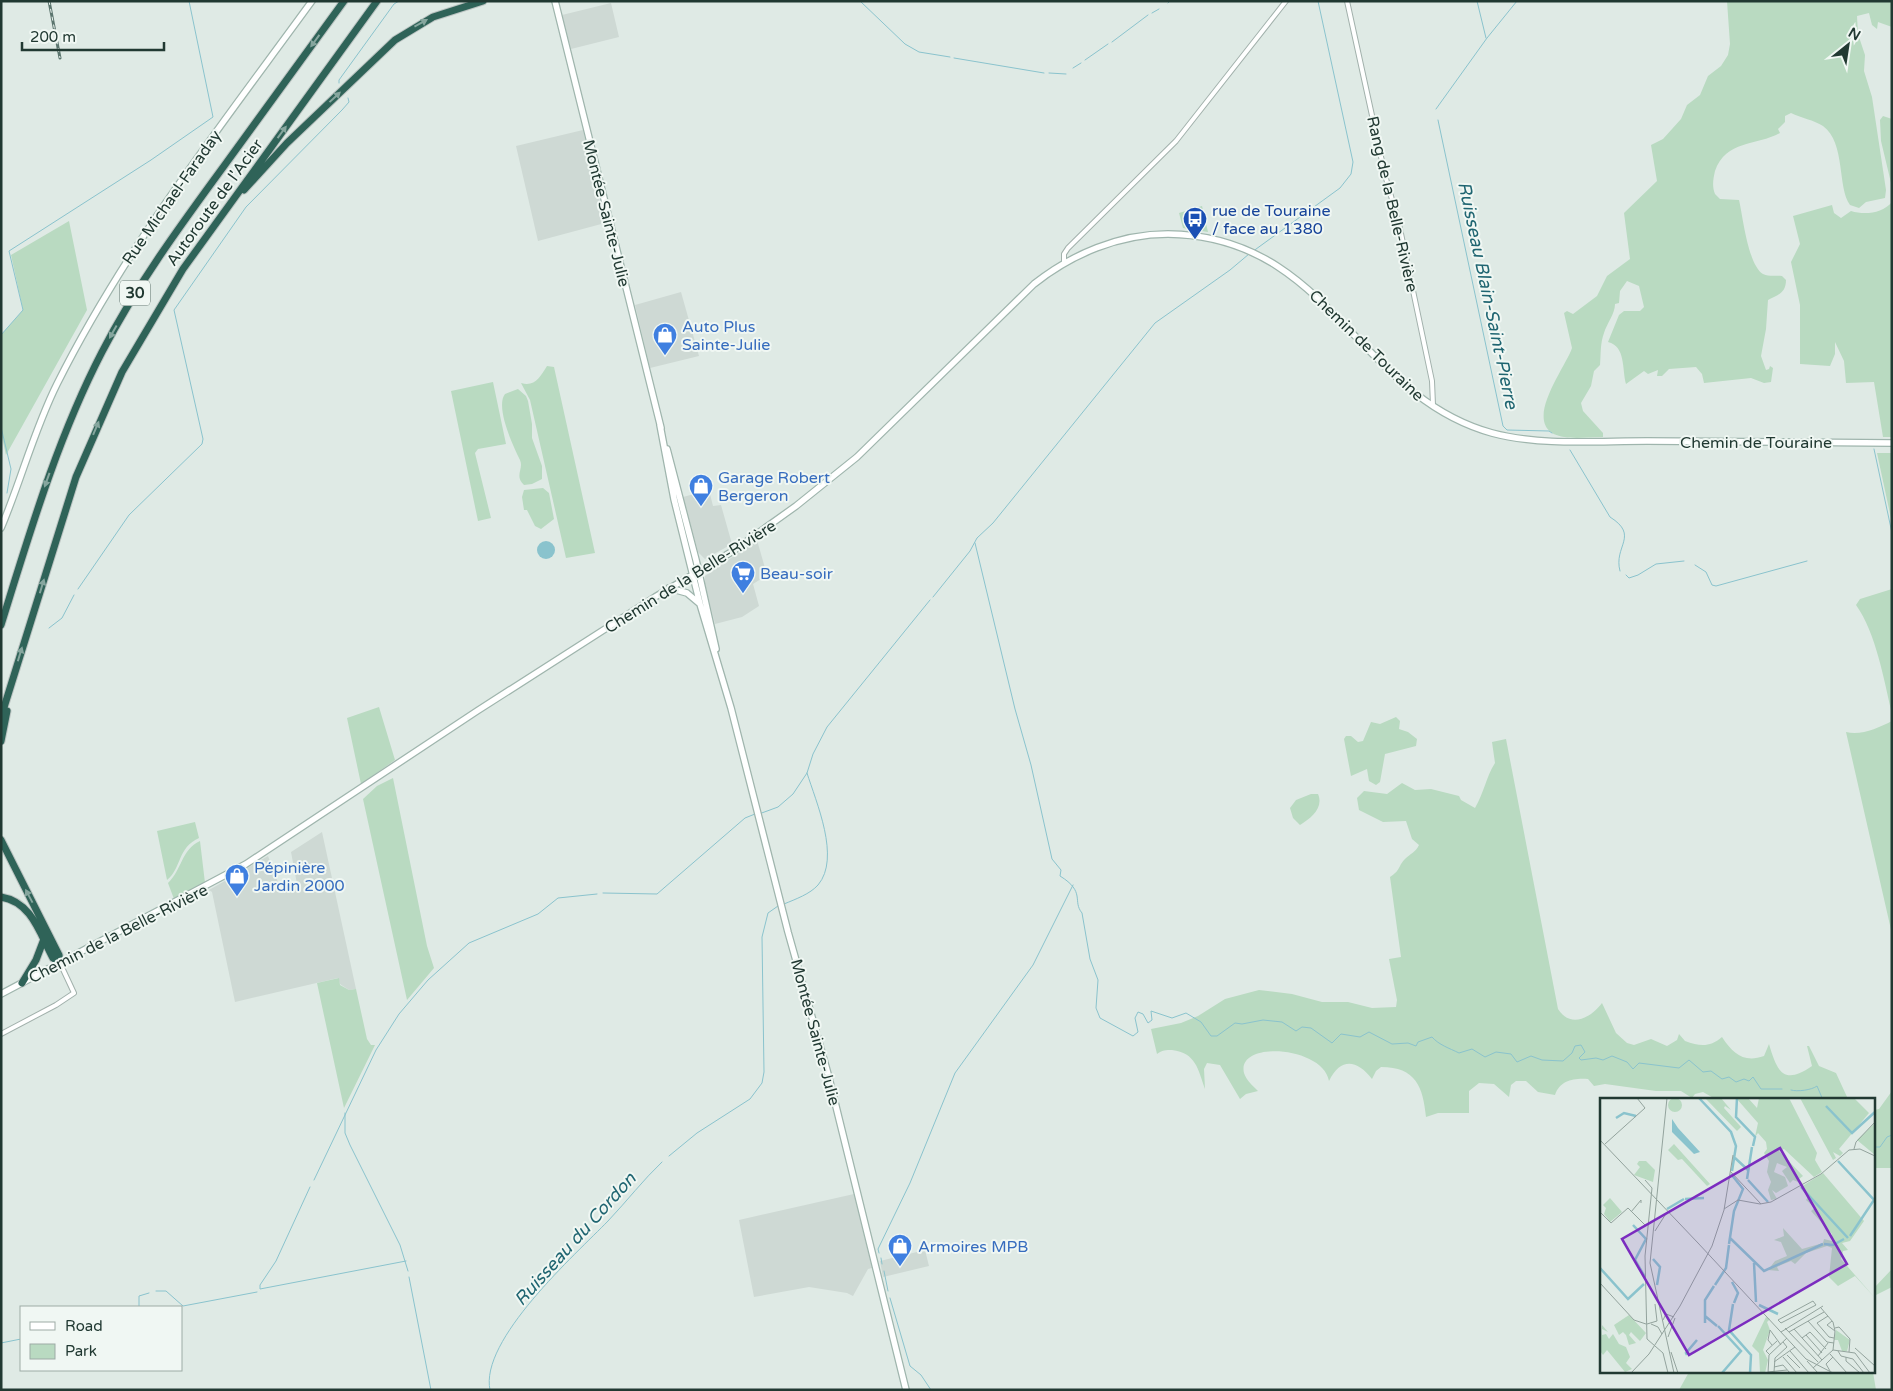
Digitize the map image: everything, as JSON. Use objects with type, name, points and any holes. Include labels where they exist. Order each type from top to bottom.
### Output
[{"type":"highway","name":"Autoroute de l'Acier","points":[[1,625],[58,451],[81,394],[117,324],[168,242],[344,1]]},
{"type":"highway","name":"Autoroute de l'Acier","points":[[1,717],[71,492],[99,421],[122,372],[156,312],[222,214],[377,1]]},
{"type":"highway","points":[[222,214],[287,143],[395,40],[434,17],[483,1]]},
{"type":"highway","points":[[1,741],[14,677]]},
{"type":"highway","points":[[1,840],[59,955],[60,963]]},
{"type":"highway","points":[[1,897],[12,900],[26,910],[54,958],[60,963]]},
{"type":"highway","points":[[22,983],[36,960],[44,939]]},
{"type":"street","name":"Rue Michael-Faraday","points":[[1,528],[52,395],[108,289],[153,219],[312,1]]},
{"type":"street","name":"Montée Sainte-Julie","points":[[555,1],[721,676]]},
{"type":"street","name":"Chemin de la Belle-Rivière","points":[[1,994],[254,860],[457,724],[787,514],[846,468],[908,410],[1028,289],[1064,263],[1064,254],[1068,248],[1176,141],[1286,1]]},
{"type":"street","name":"Rang de la Belle-Rivière","points":[[1347,1],[1385,176],[1402,235],[1434,396],[1432,407]]},
{"type":"street","name":"Chemin de Touraine","points":[[1064,263],[1108,244],[1158,234],[1208,238],[1256,253],[1281,267],[1309,288],[1403,384],[1432,407],[1478,429],[1527,439],[1892,443]]},
{"type":"street","name":"Montée Sainte-Julie","points":[[696,573],[700,604],[760,818],[782,909],[844,1134],[906,1390]]},
{"type":"street","points":[[669,588],[687,593],[700,604]]},
{"type":"street","points":[[1,1034],[56,1005],[74,993],[60,963]]},
{"type":"shaded area","points":[[611,3],[619,37],[571,49],[562,15]]},
{"type":"shaded area","points":[[583,130],[605,223],[538,241],[516,146]]},
{"type":"shaded area","points":[[681,292],[699,356],[650,368],[635,305]]},
{"type":"shaded area","points":[[709,490],[713,506],[721,505],[732,544],[705,559],[698,552],[683,497]]},
{"type":"shaded area","points":[[757,540],[767,575],[753,584],[759,606],[742,617],[715,624],[705,584],[705,576]]},
{"type":"shaded area","points":[[322,832],[356,989],[349,990],[340,984],[338,978],[235,1002],[212,892],[209,890],[268,856],[281,890],[298,889],[291,852]]},
{"type":"shaded area","points":[[854,1194],[872,1268],[868,1269],[853,1296],[847,1293],[809,1287],[754,1297],[739,1220]]},
{"type":"shaded area","points":[[925,1250],[929,1266],[883,1277],[880,1261]]},
{"type":"green space","points":[[1727,1],[1892,1],[1892,27],[1878,22],[1877,29],[1872,25],[1869,13],[1857,16],[1858,34],[1865,55],[1864,71],[1872,97],[1886,190],[1885,198],[1866,202],[1859,208],[1850,205],[1846,197],[1835,143],[1830,134],[1823,126],[1791,113],[1785,116],[1785,122],[1778,129],[1780,133],[1743,145],[1726,154],[1715,171],[1713,188],[1715,194],[1720,199],[1739,200],[1744,229],[1753,261],[1763,274],[1782,276],[1786,280],[1783,291],[1768,300],[1766,329],[1761,356],[1766,370],[1770,366],[1773,368],[1771,382],[1764,383],[1751,378],[1704,383],[1702,374],[1696,367],[1669,369],[1662,376],[1657,376],[1658,370],[1648,374],[1644,371],[1626,384],[1621,353],[1614,344],[1608,342],[1619,315],[1624,311],[1640,311],[1644,307],[1639,286],[1627,281],[1620,291],[1619,303],[1615,304],[1614,311],[1604,333],[1600,365],[1594,371],[1591,386],[1581,403],[1583,411],[1603,433],[1603,437],[1569,438],[1551,432],[1544,423],[1544,411],[1554,383],[1572,348],[1564,313],[1567,311],[1573,314],[1597,296],[1607,276],[1630,259],[1624,213],[1657,181],[1651,145],[1663,139],[1681,119],[1687,105],[1700,95],[1708,76],[1721,66],[1728,55],[1730,44]]},
{"type":"green space","points":[[1883,116],[1892,119],[1892,187],[1881,141],[1880,120]]},
{"type":"green space","points":[[1892,202],[1892,437],[1883,437],[1874,382],[1846,383],[1844,361],[1835,342],[1835,354],[1830,366],[1800,364],[1800,305],[1791,262],[1800,244],[1793,216],[1832,205],[1834,213],[1841,218],[1851,211],[1867,213],[1878,211]]},
{"type":"green space","points":[[1202,206],[1208,232],[1183,228],[1179,213]]},
{"type":"green space","points":[[69,221],[87,310],[6,455],[1,433],[1,335],[23,310],[11,255]]},
{"type":"green space","points":[[547,366],[554,367],[595,553],[566,558],[530,400],[521,383],[530,384],[534,382]]},
{"type":"green space","points":[[493,382],[506,444],[478,449],[475,453],[491,518],[478,521],[451,391]]},
{"type":"green space","points":[[518,389],[526,396],[528,401],[532,424],[532,438],[542,466],[542,479],[532,484],[524,485],[519,476],[521,463],[506,427],[502,408],[502,400],[505,394]]},
{"type":"green space","points":[[1877,453],[1892,453],[1892,523]]},
{"type":"green space","points":[[543,488],[549,493],[554,519],[541,529],[535,526],[527,510],[524,510],[522,497],[524,490]]},
{"type":"green space","points":[[1892,589],[1892,714],[1874,643],[1863,616],[1856,605],[1860,599]]},
{"type":"green space","points":[[379,707],[395,760],[361,784],[347,718]]},
{"type":"green space","points":[[1396,717],[1400,721],[1399,729],[1408,732],[1417,739],[1416,746],[1385,754],[1380,782],[1376,785],[1369,781],[1367,769],[1351,776],[1344,739],[1346,736],[1351,736],[1358,742],[1363,741],[1371,722],[1380,724]]},
{"type":"green space","points":[[1892,721],[1892,934],[1846,732],[1863,732]]},
{"type":"green space","points":[[1506,739],[1558,1009],[1563,1015],[1574,1020],[1580,1019],[1592,1013],[1602,1003],[1616,1033],[1627,1043],[1634,1045],[1651,1039],[1667,1046],[1677,1040],[1679,1034],[1685,1041],[1701,1045],[1713,1043],[1722,1037],[1730,1048],[1740,1056],[1757,1058],[1764,1056],[1769,1044],[1778,1068],[1788,1075],[1802,1072],[1812,1066],[1807,1046],[1809,1046],[1819,1066],[1836,1073],[1848,1098],[1714,1098],[1703,1092],[1695,1094],[1692,1098],[1681,1091],[1656,1091],[1605,1084],[1594,1086],[1588,1079],[1568,1081],[1560,1086],[1555,1095],[1538,1092],[1526,1081],[1516,1081],[1511,1085],[1509,1097],[1494,1084],[1479,1083],[1469,1091],[1469,1113],[1438,1113],[1426,1117],[1420,1088],[1410,1075],[1393,1068],[1381,1067],[1376,1071],[1372,1079],[1355,1065],[1344,1065],[1334,1073],[1329,1081],[1323,1069],[1312,1060],[1297,1054],[1266,1052],[1253,1055],[1245,1062],[1245,1076],[1258,1091],[1246,1094],[1240,1099],[1220,1065],[1207,1063],[1204,1069],[1205,1089],[1195,1063],[1191,1058],[1172,1050],[1164,1050],[1157,1054],[1151,1029],[1181,1023],[1198,1016],[1225,999],[1259,990],[1292,994],[1322,1002],[1348,1002],[1372,1008],[1396,1007],[1397,1000],[1389,959],[1401,957],[1390,877],[1419,845],[1412,839],[1406,821],[1383,822],[1359,810],[1357,798],[1364,791],[1387,794],[1402,783],[1415,790],[1431,789],[1459,796],[1461,800],[1475,808],[1495,763],[1492,742]]},
{"type":"green space","points":[[393,778],[427,946],[434,968],[407,1000],[363,799],[377,786]]},
{"type":"green space","points":[[1311,794],[1318,794],[1318,808],[1312,816],[1300,825],[1293,818],[1290,808],[1296,800]]},
{"type":"green space","points":[[195,822],[199,838],[187,847],[172,875],[167,880],[157,831]]},
{"type":"green space","points":[[200,841],[205,883],[174,899],[168,883],[173,878],[185,855]]},
{"type":"green space","points":[[339,978],[340,985],[349,990],[356,989],[367,1039],[371,1045],[375,1045],[344,1108],[317,983]]},
{"type":"green space","points":[[1892,1091],[1892,1168],[1876,1168],[1876,1110],[1879,1109]]},
{"type":"green space","points":[[1892,1269],[1892,1287],[1876,1295],[1876,1286]]},
{"type":"green space","points":[[1688,1374],[1873,1374],[1876,1390],[1679,1390]]},
{"type":"water","points":[[546,541],[552,544],[555,550],[552,556],[546,559],[540,556],[537,550],[540,544]]},
{"type":"waterway","points":[[1,335],[23,310],[9,251],[151,160],[213,117],[189,1]]},
{"type":"waterway","points":[[339,83],[339,80],[394,4],[399,1]]},
{"type":"waterway","points":[[860,1],[905,44],[919,52],[950,57]]},
{"type":"waterway","points":[[1252,252],[1340,188],[1351,174],[1353,162],[1318,1]]},
{"type":"waterway","points":[[1477,1],[1486,38]]},
{"type":"waterway","name":"Ruisseau Blain-Saint-Pierre","points":[[1436,109],[1487,38],[1517,1]]},
{"type":"waterway","points":[[1152,13],[1159,9]]},
{"type":"waterway","points":[[1112,42],[1148,15]]},
{"type":"waterway","points":[[1085,60],[1108,44]]},
{"type":"waterway","points":[[954,58],[1044,73]]},
{"type":"waterway","points":[[1073,68],[1081,63]]},
{"type":"waterway","points":[[1049,73],[1066,74]]},
{"type":"waterway","points":[[78,589],[129,515],[202,444],[203,439],[174,310],[246,207],[342,110],[349,102],[348,98]]},
{"type":"waterway","name":"Ruisseau Blain-Saint-Pierre","points":[[1438,120],[1503,426],[1507,430],[1549,431],[1552,433]]},
{"type":"waterway","points":[[933,597],[970,551],[977,538],[993,523],[1155,323],[1230,270],[1249,254]]},
{"type":"waterway","points":[[1,427],[11,469],[7,493]]},
{"type":"waterway","points":[[1874,449],[1892,533]]},
{"type":"waterway","name":"Ruisseau Blain-Saint-Pierre","points":[[1570,450],[1610,517],[1623,530],[1625,536],[1620,555],[1620,571]]},
{"type":"waterway","points":[[975,543],[1015,709],[1031,765],[1052,859],[1061,870],[1060,876],[1076,892],[1079,909],[1082,913],[1090,959],[1098,980],[1096,1008],[1100,1018],[1133,1036],[1138,1032],[1135,1018],[1138,1012],[1143,1014],[1148,1023],[1152,1020],[1151,1011],[1172,1018],[1186,1013],[1201,1022],[1211,1036],[1217,1036],[1235,1023],[1242,1024],[1263,1020],[1282,1022],[1296,1031],[1302,1027],[1311,1028],[1332,1043],[1341,1034],[1360,1037],[1369,1032],[1392,1044],[1408,1043],[1416,1046],[1418,1042],[1432,1037],[1459,1053],[1472,1049],[1485,1057],[1496,1052],[1511,1054],[1517,1062],[1531,1056],[1542,1060],[1563,1061],[1572,1053],[1575,1046],[1581,1045],[1585,1052],[1579,1058],[1581,1060],[1596,1058],[1603,1060],[1612,1056],[1627,1062],[1633,1069],[1639,1063],[1679,1068],[1689,1060],[1703,1072],[1711,1071],[1722,1079],[1729,1077],[1736,1082],[1744,1079],[1749,1081],[1753,1077],[1761,1089],[1782,1089]]},
{"type":"waterway","name":"Ruisseau Blain-Saint-Pierre","points":[[1626,575],[1629,578],[1638,575],[1656,564],[1684,561]]},
{"type":"waterway","name":"Ruisseau Blain-Saint-Pierre","points":[[1695,565],[1706,572],[1712,585],[1716,586],[1807,561]]},
{"type":"waterway","points":[[49,628],[62,618],[74,595]]},
{"type":"waterway","points":[[759,814],[778,807],[793,794],[807,773],[813,754],[827,727],[930,600]]},
{"type":"waterway","name":"Ruisseau du Cordon","points":[[784,904],[807,894],[818,885],[824,874],[827,860],[824,830],[807,773]]},
{"type":"waterway","points":[[603,893],[657,894],[745,818],[755,814]]},
{"type":"waterway","points":[[879,1253],[878,1249],[910,1183],[955,1073],[1033,965],[1073,885]]},
{"type":"waterway","points":[[314,1180],[376,1050],[399,1014],[428,980],[469,943],[538,914],[558,898],[597,894]]},
{"type":"waterway","name":"Ruisseau du Cordon","points":[[669,1156],[697,1133],[750,1099],[762,1083],[764,1072],[762,937],[768,913],[778,906]]},
{"type":"waterway","points":[[1791,1090],[1812,1089],[1817,1086],[1822,1098]]},
{"type":"waterway","points":[[345,1113],[345,1133],[400,1245],[408,1271]]},
{"type":"waterway","points":[[1876,1147],[1880,1147],[1887,1137],[1892,1135]]},
{"type":"waterway","name":"Ruisseau du Cordon","points":[[490,1390],[491,1370],[499,1347],[514,1323],[554,1276],[662,1162]]},
{"type":"waterway","points":[[310,1187],[276,1261],[260,1285],[260,1289],[406,1261]]},
{"type":"waterway","points":[[881,1258],[882,1264]]},
{"type":"waterway","points":[[884,1271],[888,1291]]},
{"type":"waterway","points":[[409,1277],[431,1390]]},
{"type":"waterway","points":[[156,1291],[166,1291],[183,1306],[257,1292]]},
{"type":"waterway","points":[[139,1306],[139,1296],[149,1293]]},
{"type":"waterway","points":[[890,1298],[910,1366],[921,1375],[931,1390]]},
{"type":"waterway","points":[[1,1343],[20,1339]]},
{"type":"railway","points":[[49,1],[60,58]]},
{"type":"place","name":"rue de Touraine / face au 1380","points":[[1195,240]]},
{"type":"place","name":"Auto Plus Sainte-Julie","points":[[665,356]]},
{"type":"place","name":"Garage Robert Bergeron","points":[[701,507]]},
{"type":"place","name":"Beau-soir","points":[[743,594]]},
{"type":"place","name":"Pépinière Jardin 2000","points":[[237,897]]},
{"type":"place","name":"Armoires MPB","points":[[900,1267]]}]
